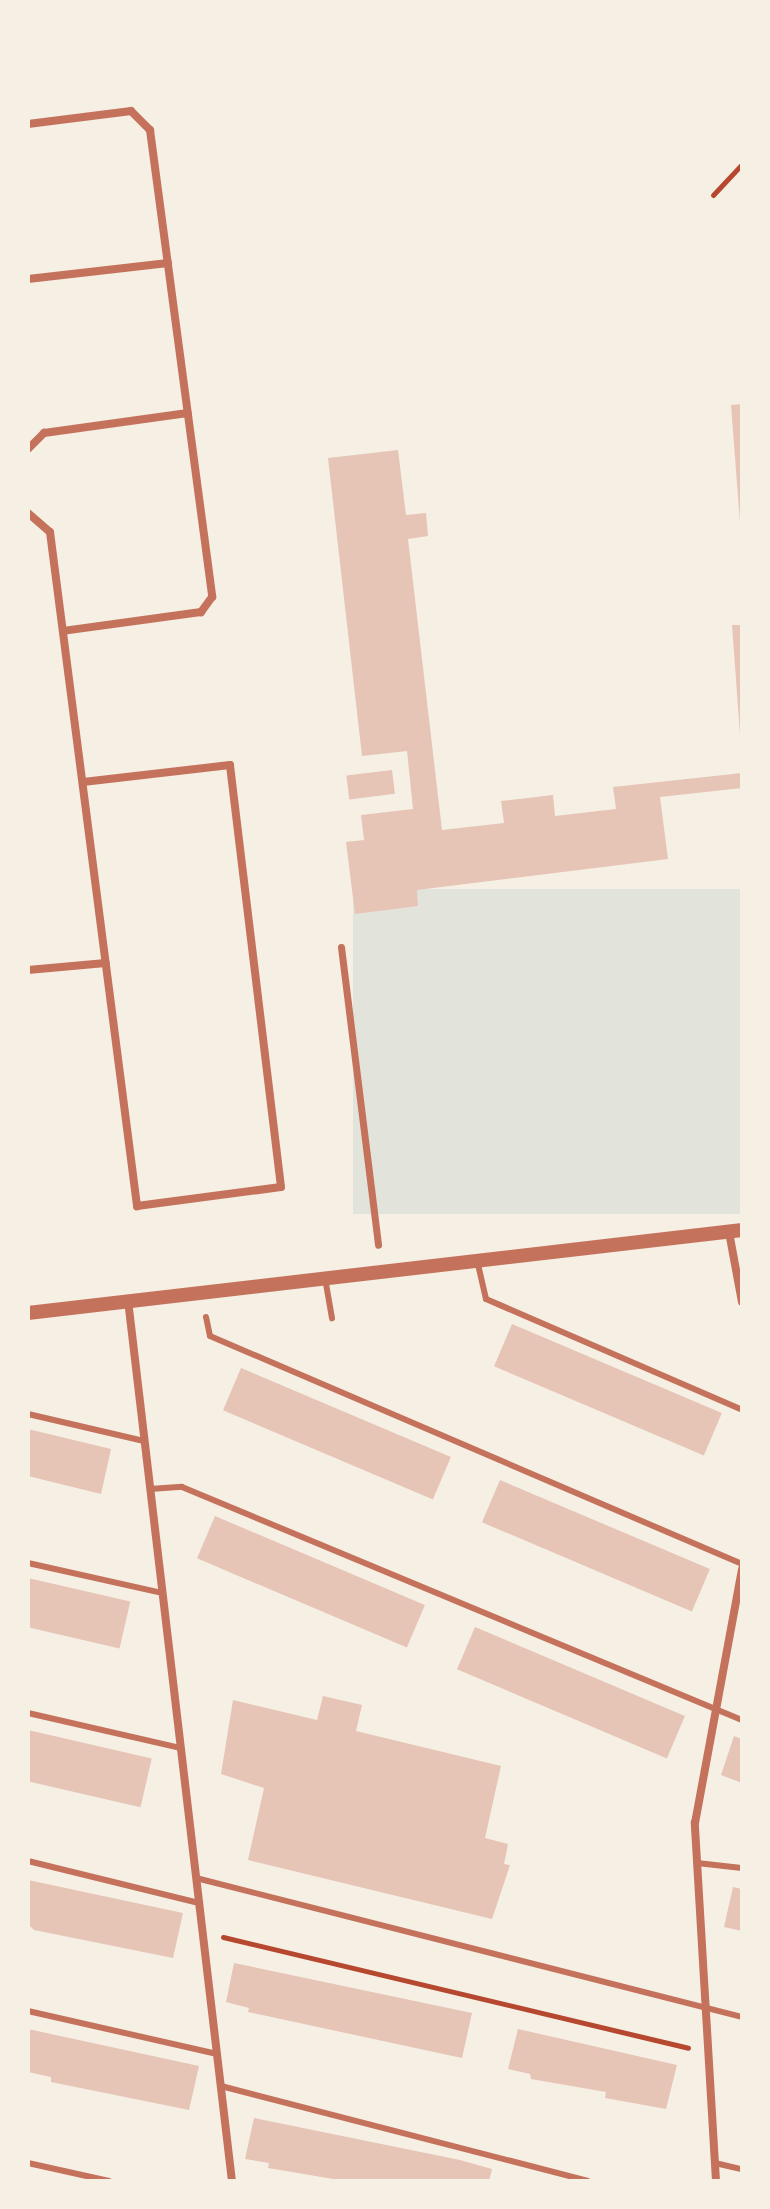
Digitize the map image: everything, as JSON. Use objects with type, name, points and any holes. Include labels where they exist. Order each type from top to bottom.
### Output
[{"type":"street","points":[[28,124],[131,111],[150,130],[212,597],[201,612],[63,631]]},
{"type":"street","points":[[28,279],[168,263]]},
{"type":"street","points":[[28,449],[44,433],[188,413]]},
{"type":"street","points":[[28,513],[50,532],[137,1206],[281,1187],[230,765],[83,782]]},
{"type":"street","points":[[341,947],[378,1245]]},
{"type":"street","points":[[28,970],[106,963]]},
{"type":"street","points":[[28,1313],[735,1231],[742,1302]]},
{"type":"street","points":[[128,1299],[232,2181]]},
{"type":"street","points":[[716,2181],[695,1823],[742,1567]]},
{"type":"lane","points":[[477,1260],[486,1299],[742,1410]]},
{"type":"lane","points":[[324,1278],[332,1318]]},
{"type":"lane","points":[[206,1317],[210,1336],[742,1567]]},
{"type":"lane","points":[[28,1414],[144,1441]]},
{"type":"lane","points":[[150,1489],[182,1487],[742,1720]]},
{"type":"lane","points":[[28,1563],[162,1593]]},
{"type":"lane","points":[[28,1713],[181,1748]]},
{"type":"lane","points":[[28,1861],[199,1903]]},
{"type":"lane","points":[[697,1863],[742,1868]]},
{"type":"lane","points":[[196,1878],[742,2017]]},
{"type":"lane","points":[[28,2011],[217,2054]]},
{"type":"lane","points":[[221,2086],[588,2181]]},
{"type":"lane","points":[[28,2163],[109,2181]]},
{"type":"lane","points":[[715,2163],[742,2169]]},
{"type":"path","points":[[713,195],[742,164]]},
{"type":"path","points":[[203,1932],[709,2051]]},
{"type":"shaded area","points":[[353,889],[742,889],[742,1214],[353,1214]]},
{"type":"building","points":[[742,404],[742,522],[740,522],[731,405]]},
{"type":"building","points":[[398,450],[406,515],[426,513],[428,536],[408,539],[442,830],[504,823],[501,801],[553,795],[555,816],[616,809],[613,787],[742,773],[742,788],[660,797],[668,859],[417,890],[418,906],[355,914],[346,842],[364,840],[361,815],[413,809],[407,751],[362,756],[328,458]]},
{"type":"building","points":[[732,625],[742,625],[742,734],[740,734]]},
{"type":"building","points":[[392,770],[395,794],[349,799],[346,776]]},
{"type":"building","points":[[512,1324],[722,1413],[704,1455],[494,1366]]},
{"type":"building","points":[[241,1368],[451,1457],[433,1499],[223,1410]]},
{"type":"building","points":[[28,1429],[111,1449],[101,1494],[28,1476]]},
{"type":"building","points":[[500,1480],[710,1569],[692,1611],[482,1522]]},
{"type":"building","points":[[215,1516],[425,1605],[407,1647],[197,1558]]},
{"type":"building","points":[[28,1578],[130,1602],[120,1648],[28,1627]]},
{"type":"building","points":[[475,1627],[685,1716],[667,1758],[457,1669]]},
{"type":"building","points":[[323,1696],[362,1705],[356,1731],[501,1766],[485,1838],[508,1844],[504,1864],[510,1865],[492,1919],[248,1860],[264,1788],[221,1774],[233,1700],[317,1720]]},
{"type":"building","points":[[28,1730],[152,1759],[140,1807],[28,1781]]},
{"type":"building","points":[[734,1736],[742,1739],[742,1783],[721,1775]]},
{"type":"building","points":[[28,1880],[183,1913],[173,1958],[34,1930],[28,1924]]},
{"type":"building","points":[[733,1887],[742,1889],[742,1931],[724,1927]]},
{"type":"building","points":[[234,1963],[472,2013],[462,2058],[248,2012],[249,2008],[226,2002]]},
{"type":"building","points":[[28,2029],[199,2066],[189,2110],[51,2082],[51,2077],[28,2072]]},
{"type":"building","points":[[518,2029],[677,2065],[666,2109],[605,2098],[606,2092],[531,2079],[530,2074],[508,2069]]},
{"type":"building","points":[[254,2118],[492,2169],[489,2181],[345,2181],[268,2168],[269,2163],[245,2159]]}]
